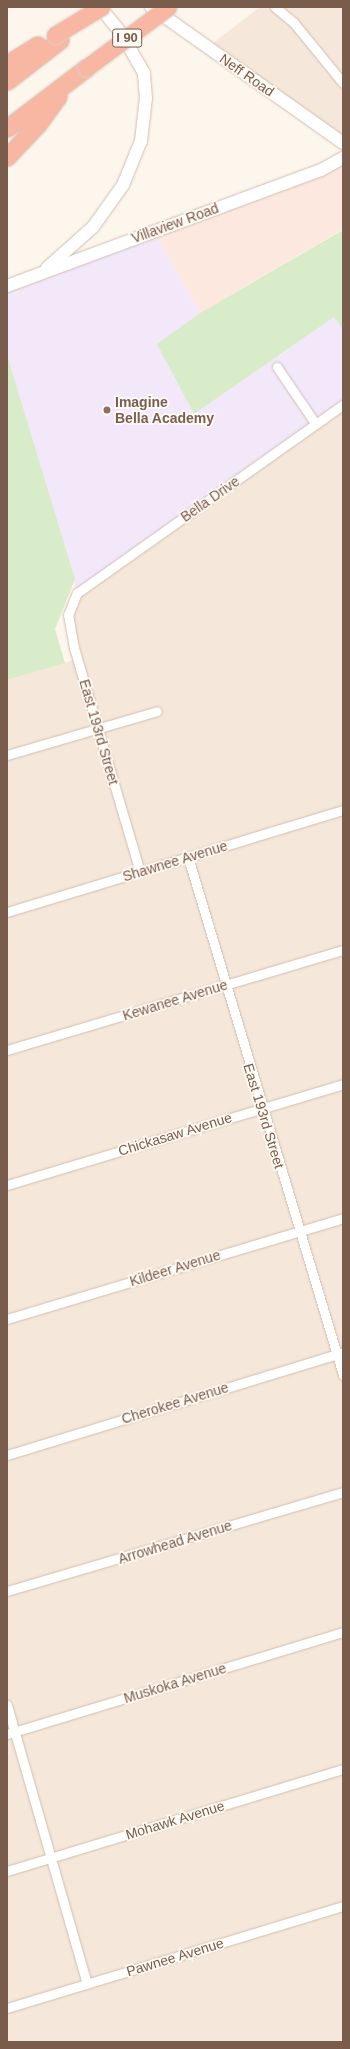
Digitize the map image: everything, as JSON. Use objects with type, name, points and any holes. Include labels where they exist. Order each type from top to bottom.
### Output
[{"type":"highway","points":[[7,81],[58,37],[101,7]]},
{"type":"highway","name":"I 90","points":[[7,128],[168,7]]},
{"type":"highway","points":[[7,64],[58,37]]},
{"type":"highway","points":[[7,157],[38,124],[67,83]]},
{"type":"street","points":[[40,274],[93,227],[123,185],[140,141],[146,98],[144,73],[121,33],[101,7]]},
{"type":"street","name":"Neff Road","points":[[151,7],[343,143]]},
{"type":"street","points":[[275,7],[294,23],[343,83]]},
{"type":"street","name":"Villaview Road","points":[[7,286],[321,170],[343,158]]},
{"type":"street","points":[[277,367],[316,424]]},
{"type":"street","name":"Bella Drive","points":[[77,593],[343,405]]},
{"type":"street","name":"East 193rd Street","points":[[77,593],[68,615],[74,648],[140,872]]},
{"type":"street","points":[[7,754],[157,711]]},
{"type":"street","name":"Shawnee Avenue","points":[[7,912],[343,810]]},
{"type":"street","name":"East 193rd Street","points":[[188,857],[225,986],[299,1231],[340,1353],[343,1375]]},
{"type":"street","name":"Kewanee Avenue","points":[[7,1050],[343,950]]},
{"type":"street","name":"Chickasaw Avenue","points":[[7,1185],[343,1084]]},
{"type":"street","name":"Kildeer Avenue","points":[[7,1319],[343,1218]]},
{"type":"street","name":"Cherokee Avenue","points":[[7,1455],[340,1353]]},
{"type":"street","name":"Arrowhead Avenue","points":[[7,1591],[343,1492]]},
{"type":"street","name":"Muskoka Avenue","points":[[11,1733],[343,1632]]},
{"type":"street","points":[[7,1705],[11,1733],[51,1858],[87,1984]]},
{"type":"street","name":"Mohawk Avenue","points":[[7,1870],[343,1769]]},
{"type":"street","name":"Pawnee Avenue","points":[[7,2008],[343,1906]]},
{"type":"shaded area","points":[[260,7],[343,7],[343,143],[208,47]]},
{"type":"shaded area","points":[[343,158],[343,229],[200,313],[153,231]]},
{"type":"shaded area","name":"Imagine Bella Academy","points":[[153,231],[200,313],[157,345],[279,356],[334,316],[343,329],[343,405],[77,593],[7,356],[7,286]]},
{"type":"shaded area","points":[[343,405],[343,2042],[7,2042],[7,680],[77,659],[68,615],[77,593]]},
{"type":"green space","points":[[341,231],[343,233],[343,329],[334,317],[194,414],[157,344],[200,313]]},
{"type":"green space","points":[[7,355],[75,579],[55,629],[65,663],[7,680]]},
{"type":"place","name":"Imagine Bella Academy","points":[[107,410]]}]
